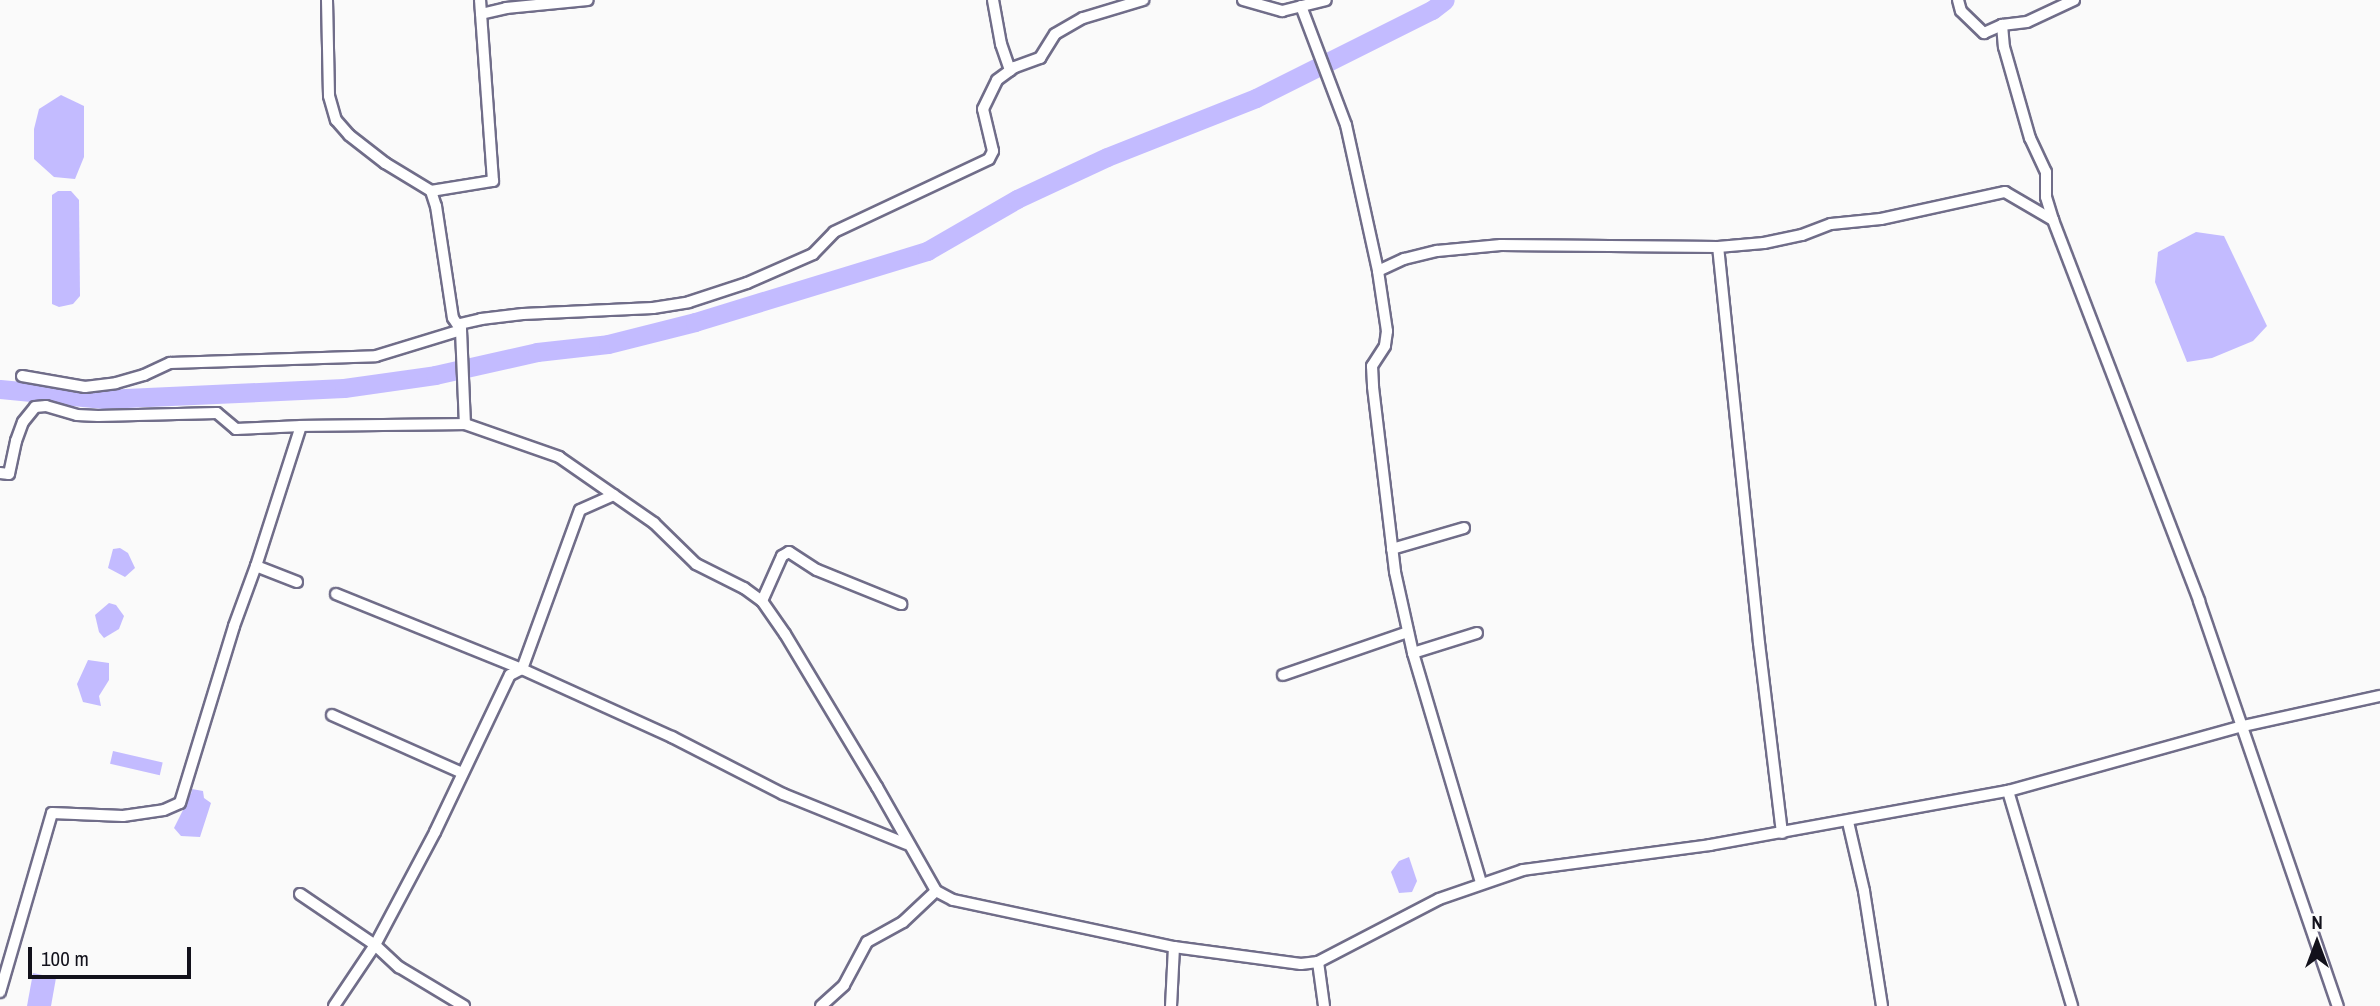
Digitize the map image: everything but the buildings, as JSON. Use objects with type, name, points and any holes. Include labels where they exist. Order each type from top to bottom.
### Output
[{"type":"street","points":[[327,0],[328,96],[336,120],[349,135],[385,163],[430,191],[436,206],[453,318],[461,330]]},
{"type":"street","points":[[430,191],[493,181],[480,0]]},
{"type":"street","points":[[481,14],[506,8],[588,0]]},
{"type":"street","points":[[993,0],[1001,44],[1010,71]]},
{"type":"street","points":[[465,424],[460,324],[502,317],[608,312],[689,302],[784,268],[813,254],[834,232],[989,159],[993,151],[983,109],[997,80],[1040,58],[1055,34],[1083,18],[1143,0]]},
{"type":"street","points":[[1242,0],[1282,11],[1326,0]]},
{"type":"street","points":[[1958,0],[1961,11],[1984,33],[2002,25],[2027,22],[2057,4],[2074,0]]},
{"type":"street","points":[[1301,5],[1312,39],[1328,69],[1346,125],[1378,271],[1387,331],[1385,346],[1373,366],[1373,387],[1392,550],[1413,653],[1481,883]]},
{"type":"street","points":[[2002,25],[2004,47],[2030,138],[2046,172],[2046,197],[2053,220],[2194,588],[2338,1006]]},
{"type":"street","points":[[1378,271],[1404,259],[1437,251],[1501,245],[1718,247],[1764,243],[1802,235],[1831,224],[1881,219],[2005,192],[2053,220]]},
{"type":"street","points":[[1718,247],[1759,643],[1782,833]]},
{"type":"street","points":[[22,376],[85,387],[125,381],[170,363],[376,356],[461,330]]},
{"type":"street","points":[[0,473],[9,474],[23,422],[35,407],[46,406],[77,415],[98,416],[217,413],[236,429],[465,424],[559,457],[654,523],[696,564],[744,588],[762,601],[785,634],[877,787],[936,891],[953,900],[1174,947],[1301,964],[1318,962],[1439,899],[1523,870],[1782,833],[2008,791],[2242,726],[2380,696]]},
{"type":"street","points":[[0,992],[52,813],[123,816],[164,810],[180,803],[230,639],[301,426]]},
{"type":"street","points":[[334,1006],[375,945],[510,675],[522,670],[580,510],[614,495]]},
{"type":"street","points":[[1392,550],[1464,528]]},
{"type":"street","points":[[762,601],[782,556],[789,552],[817,570],[901,604]]},
{"type":"street","points":[[256,566],[297,582]]},
{"type":"street","points":[[336,594],[522,670],[672,737],[783,794],[907,844]]},
{"type":"street","points":[[1283,675],[1408,632]]},
{"type":"street","points":[[1413,653],[1477,634]]},
{"type":"street","points":[[332,715],[463,773]]},
{"type":"street","points":[[2008,791],[2072,1006]]},
{"type":"street","points":[[1848,822],[1864,891],[1882,1006]]},
{"type":"street","points":[[821,1006],[844,985],[867,942],[903,922],[936,891]]},
{"type":"street","points":[[300,894],[375,945],[398,967],[464,1006]]},
{"type":"street","points":[[1171,1006],[1174,947]]},
{"type":"street","points":[[1318,962],[1324,1006]]},
{"type":"shaded area","points":[[61,95],[84,106],[84,157],[75,179],[54,177],[34,159],[34,129],[39,109]]},
{"type":"shaded area","points":[[58,191],[71,191],[79,200],[80,296],[73,304],[59,307],[52,304],[52,195]]},
{"type":"shaded area","points":[[2196,232],[2224,236],[2267,326],[2253,341],[2212,358],[2187,362],[2155,282],[2158,252]]},
{"type":"shaded area","points":[[120,548],[128,553],[135,568],[125,577],[108,568],[113,549]]},
{"type":"shaded area","points":[[109,603],[116,605],[124,616],[119,629],[104,638],[99,632],[95,615]]},
{"type":"shaded area","points":[[88,660],[109,663],[109,680],[99,696],[101,706],[83,702],[77,684]]},
{"type":"shaded area","points":[[113,751],[163,762],[160,775],[110,764]]},
{"type":"shaded area","points":[[192,789],[203,791],[204,798],[211,803],[200,837],[181,836],[174,828],[185,806],[186,794],[191,794]]},
{"type":"shaded area","points":[[1409,857],[1417,881],[1412,892],[1399,893],[1391,872],[1399,861]]},
{"type":"shaded area","points":[[33,973],[56,978],[51,1006],[27,1006]]},
{"type":"waterway","points":[[0,389],[104,399],[344,388],[435,375],[537,352],[608,344],[695,322],[927,251],[1017,199],[1107,157],[1256,98],[1432,10],[1445,0]]}]
